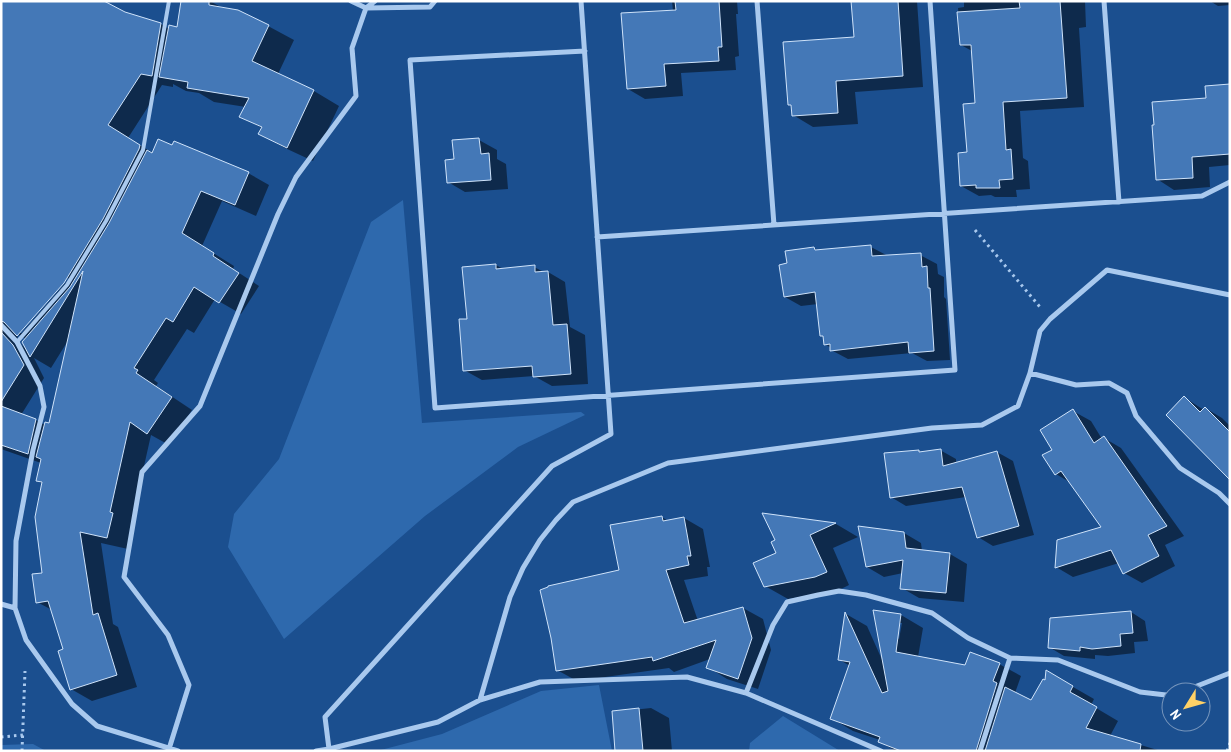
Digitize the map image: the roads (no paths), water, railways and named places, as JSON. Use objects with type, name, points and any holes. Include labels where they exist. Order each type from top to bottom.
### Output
[{"type":"street","points":[[351,1],[366,8],[430,7],[435,1]]},
{"type":"street","points":[[169,749],[189,685],[168,635],[124,577],[142,472],[200,406],[278,214],[296,177],[356,96],[352,48],[366,8],[375,1]]},
{"type":"street","points":[[329,749],[325,717],[552,466],[610,434],[581,1]]},
{"type":"street","points":[[757,1],[774,225]]},
{"type":"street","points":[[585,51],[410,60],[435,408],[955,370],[930,1]]},
{"type":"street","points":[[1104,1],[1119,202]]},
{"type":"street","points":[[597,238],[1202,196],[1230,182]]},
{"type":"street","points":[[480,700],[510,598],[523,568],[540,540],[573,502],[668,463],[932,428],[982,425],[1018,406],[1030,373],[1040,331],[1050,319],[1107,270],[1230,296]]},
{"type":"street","points":[[1,325],[17,342],[40,386],[44,407],[33,450],[16,541],[15,608],[26,640],[72,704],[97,726],[178,751]]},
{"type":"street","points":[[1030,373],[1076,385],[1109,383],[1128,393],[1136,416],[1180,468],[1219,493],[1230,504]]},
{"type":"street","points":[[746,693],[773,625],[787,602],[839,591],[866,595],[932,612],[968,638],[1010,658],[1058,660],[1140,692],[1161,694]]},
{"type":"street","points":[[1,604],[15,608]]},
{"type":"street","points":[[980,751],[1010,658]]},
{"type":"street","points":[[1207,682],[1230,673]]},
{"type":"street","points":[[316,751],[438,722],[480,700],[540,682],[687,677],[746,693],[881,751]]},
{"type":"lane","points":[[17,342],[67,285],[106,221],[143,150],[170,1]]}]
